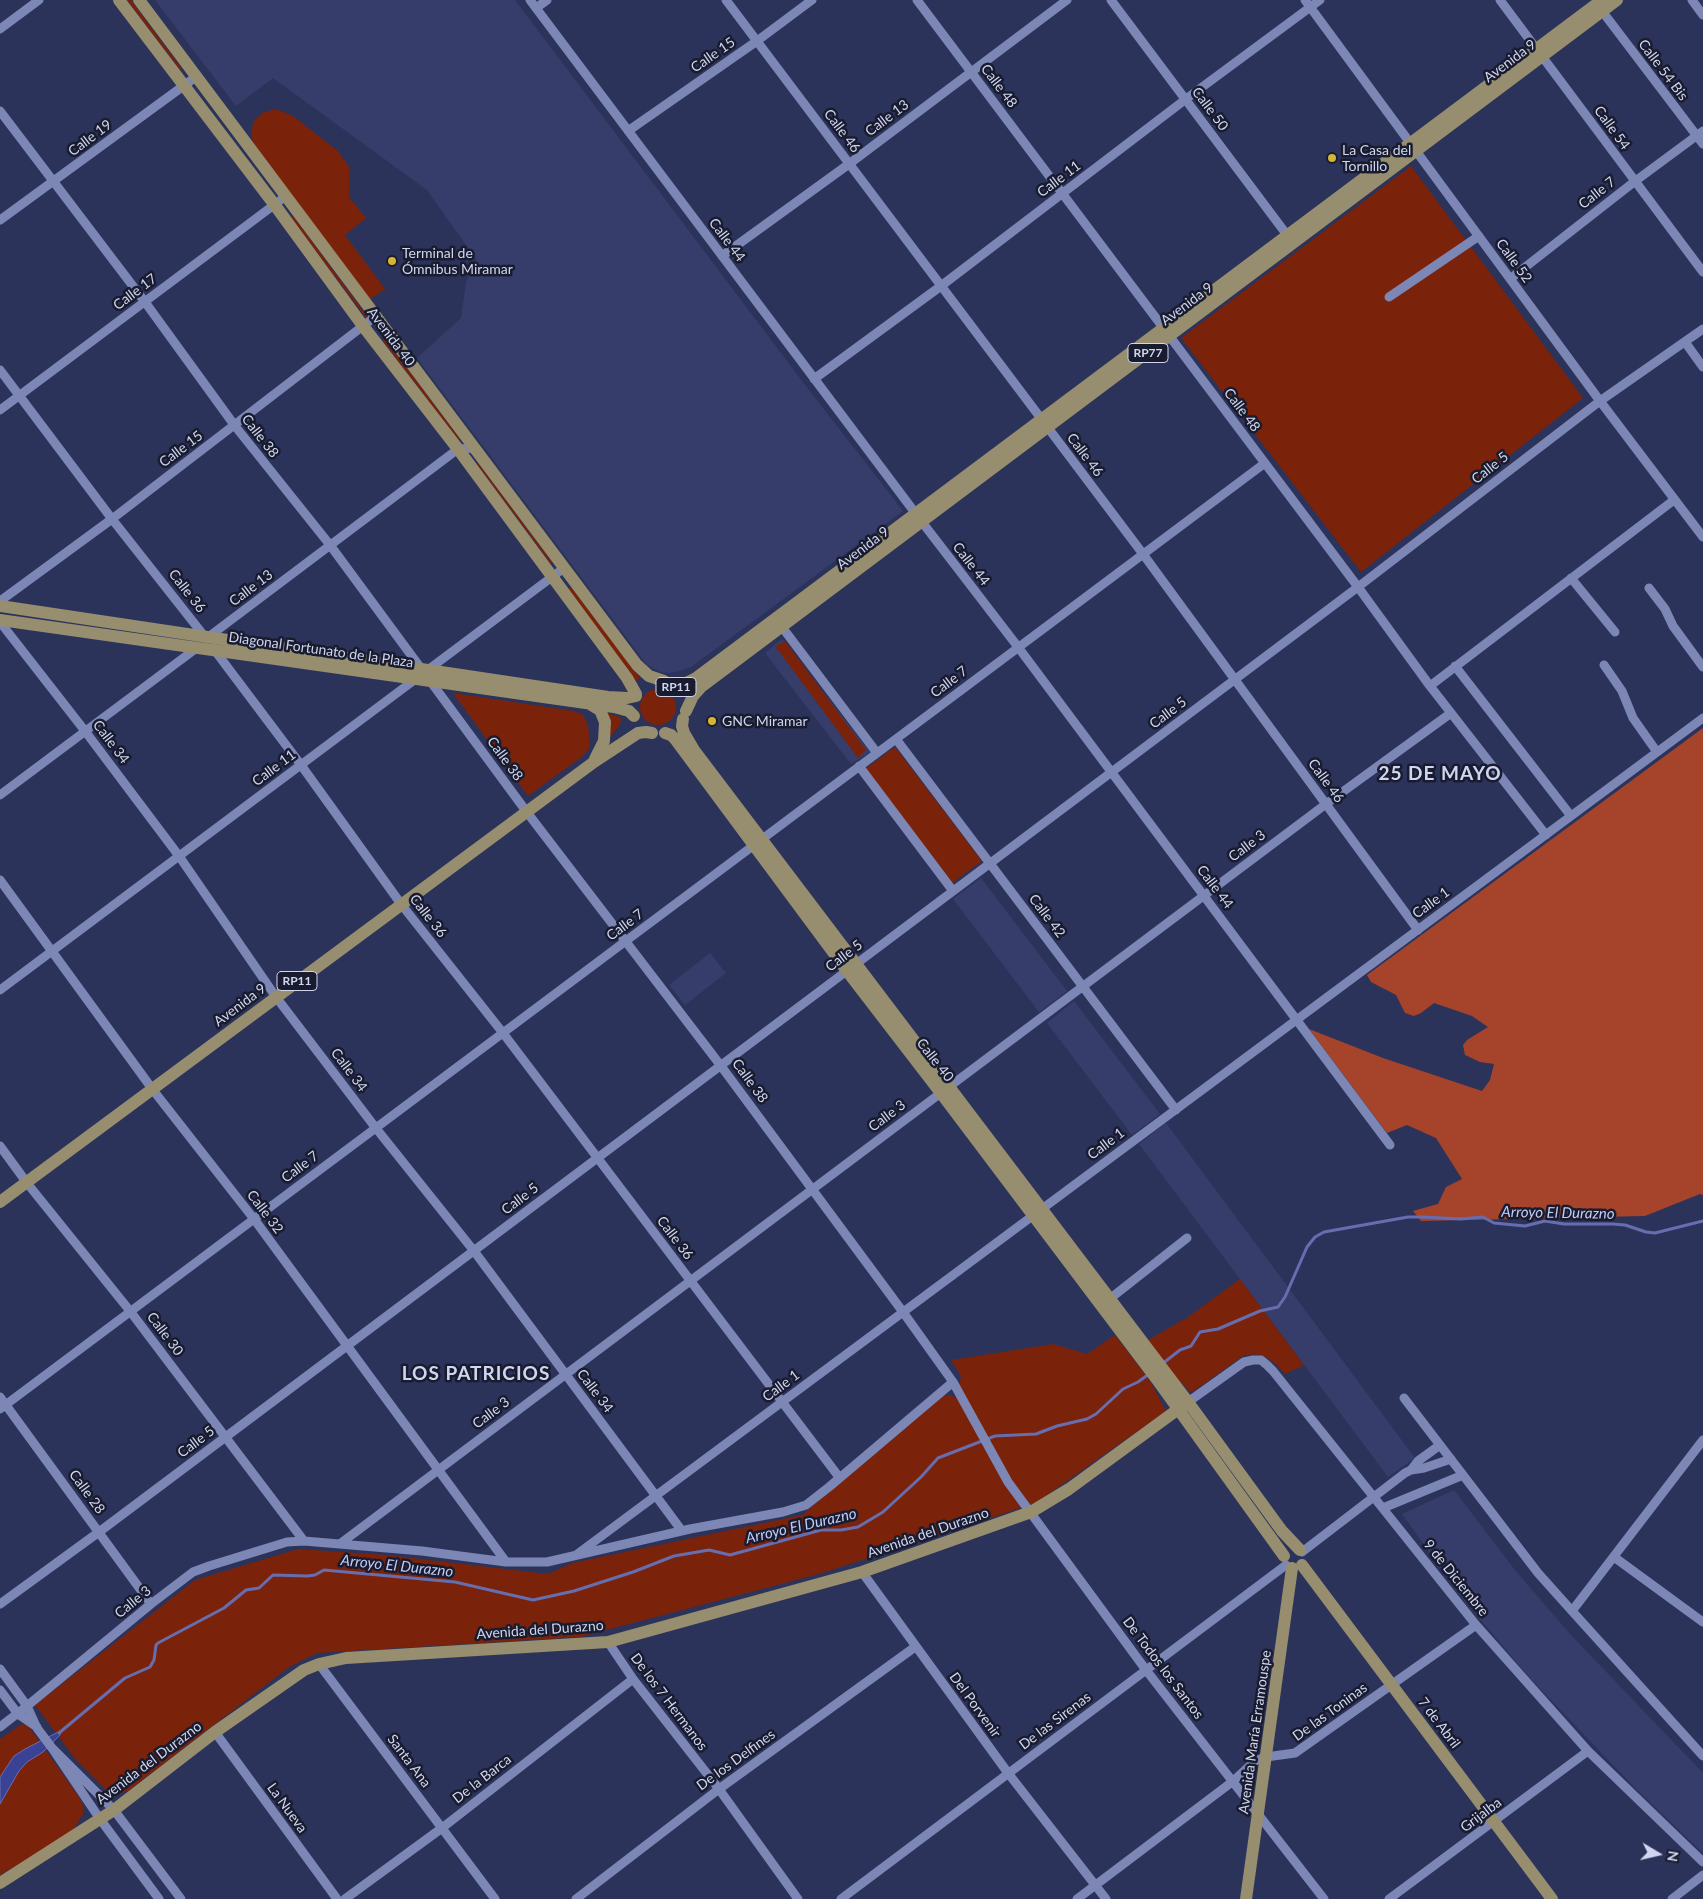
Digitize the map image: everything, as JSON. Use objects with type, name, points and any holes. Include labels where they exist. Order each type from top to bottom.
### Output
[{"type":"main road","name":"Avenida 40","points":[[119,0],[185,85],[363,326],[458,449],[627,678],[636,695]]},
{"type":"main road","name":"Avenida 40","points":[[139,0],[643,672],[668,682]]},
{"type":"main road","name":"Avenida 9","points":[[668,682],[686,683],[696,678],[1045,424],[1602,6],[1617,0]]},
{"type":"main road","name":"Avenida 9","points":[[684,715],[693,696],[701,687],[782,627],[918,518]]},
{"type":"main road","name":"Diagonal Fortunato de la Plaza","points":[[0,606],[206,642],[424,674],[614,698],[627,698],[636,695]]},
{"type":"main road","name":"Diagonal Fortunato de la Plaza","points":[[0,621],[206,642]]},
{"type":"main road","name":"Diagonal Fortunato de la Plaza","points":[[424,674],[614,707],[629,711],[635,717]]},
{"type":"main road","name":"RP11","points":[[635,717],[633,702],[636,695],[645,685],[651,682],[668,682],[683,695],[684,715],[672,730],[658,733]]},
{"type":"main road","points":[[588,703],[602,712],[606,726],[604,742],[594,762]]},
{"type":"main road","name":"Calle 40","points":[[684,715],[683,731],[757,842]]},
{"type":"main road","name":"Avenida 9","points":[[594,762],[634,724],[635,717]]},
{"type":"main road","points":[[635,717],[642,728],[658,733]]},
{"type":"main road","name":"Avenida 9","points":[[0,1202],[594,762],[640,733],[658,733]]},
{"type":"main road","name":"Calle 40","points":[[658,733],[671,735],[757,842],[1163,1379]]},
{"type":"main road","name":"7 de Abril","points":[[1163,1379],[1282,1531],[1294,1559],[1552,1899]]},
{"type":"main road","name":"Avenida del Durazno","points":[[0,1883],[114,1810],[215,1732],[304,1670],[319,1664],[346,1658],[608,1642],[862,1572],[1031,1512],[1069,1489],[1183,1406]]},
{"type":"main road","name":"Avenida María Erramouspe","points":[[1246,1899],[1294,1559]]},
{"type":"street","points":[[0,29],[39,0]]},
{"type":"street","name":"Calle 44","points":[[530,0],[918,518],[1112,772],[1390,1145]]},
{"type":"street","points":[[536,8],[547,0]]},
{"type":"street","name":"Calle 46","points":[[726,0],[1143,554],[1418,930]]},
{"type":"street","name":"Calle 15","points":[[628,131],[757,41],[812,0]]},
{"type":"street","name":"Calle 48","points":[[917,0],[1358,586],[1430,686],[1546,835]]},
{"type":"street","name":"Calle 13","points":[[722,256],[849,164],[1068,0]]},
{"type":"street","name":"Calle 50","points":[[1111,0],[1290,239]]},
{"type":"street","name":"Calle 11","points":[[814,379],[1064,194],[1308,4],[1320,0]]},
{"type":"street","name":"Calle 54","points":[[1500,0],[1703,272]]},
{"type":"street","points":[[1692,0],[1703,15]]},
{"type":"street","name":"Calle 52","points":[[1308,4],[1600,401],[1703,537]]},
{"type":"street","name":"Calle 54 Bis","points":[[1602,6],[1700,134],[1703,144]]},
{"type":"street","name":"Calle 19","points":[[0,220],[197,76]]},
{"type":"street","name":"Calle 38","points":[[0,111],[55,181],[235,426],[330,545],[526,811],[721,1066],[903,1312],[952,1382],[989,1448]]},
{"type":"street","name":"Calle 7","points":[[1510,279],[1634,182],[1700,134]]},
{"type":"street","name":"Calle 17","points":[[0,410],[286,196]]},
{"type":"street","points":[[1389,298],[1479,236]]},
{"type":"street","name":"Calle 15","points":[[0,601],[235,426],[376,316]]},
{"type":"street","name":"Calle 5","points":[[0,1604],[99,1532],[852,968],[1600,401],[1703,329]]},
{"type":"street","points":[[1685,342],[1703,366]]},
{"type":"street","name":"Calle 36","points":[[0,370],[301,765],[401,904],[503,1033],[839,1477]]},
{"type":"street","points":[[458,449],[475,448]]},
{"type":"street","name":"Calle 13","points":[[0,795],[206,642],[330,545],[458,449]]},
{"type":"street","name":"Calle 7","points":[[2,1404],[130,1312],[1265,463]]},
{"type":"street","points":[[1430,686],[1674,500]]},
{"type":"street","name":"Calle 11","points":[[0,990],[564,568]]},
{"type":"street","points":[[1571,578],[1615,632]]},
{"type":"street","points":[[1649,588],[1665,609],[1673,626],[1703,667]]},
{"type":"street","name":"Calle 34","points":[[0,621],[179,856],[276,997],[375,1127],[474,1251],[682,1531]]},
{"type":"street","points":[[782,627],[877,753]]},
{"type":"street","points":[[1604,665],[1622,691],[1633,718],[1657,752]]},
{"type":"street","points":[[1455,666],[1571,816]]},
{"type":"street","name":"Calle 3","points":[[0,1727],[193,1572],[287,1542],[341,1543],[1326,804],[1451,713]]},
{"type":"street","name":"Calle 1","points":[[341,1543],[510,1562],[547,1562],[576,1555],[1703,718]]},
{"type":"street","name":"Calle 42","points":[[896,739],[1176,1110]]},
{"type":"street","points":[[859,766],[953,891]]},
{"type":"street","name":"Calle 32","points":[[0,880],[153,1090],[254,1219],[438,1470],[510,1562]]},
{"type":"street","name":"Calle 30","points":[[0,1146],[27,1183],[130,1312],[304,1541]]},
{"type":"street","points":[[1105,1302],[1187,1238]]},
{"type":"street","name":"9 de Diciembre","points":[[1183,1406],[1244,1362],[1261,1360],[1273,1371],[1476,1625],[1588,1751],[1703,1862]]},
{"type":"street","points":[[576,1555],[682,1531],[783,1512],[806,1505],[830,1487],[839,1477],[952,1382]]},
{"type":"street","points":[[1404,1398],[1538,1573],[1703,1756]]},
{"type":"street","name":"Calle 28","points":[[2,1404],[151,1604]]},
{"type":"street","points":[[1572,1611],[1703,1440]]},
{"type":"street","points":[[1411,1470],[1418,1461],[1440,1445]]},
{"type":"street","name":"De Todos los Santos","points":[[989,1448],[1008,1482],[1146,1670],[1324,1899]]},
{"type":"street","name":"De las Sirenas","points":[[841,1899],[1411,1470],[1424,1468],[1451,1459]]},
{"type":"street","points":[[1383,1508],[1463,1475]]},
{"type":"street","points":[[1614,1557],[1703,1622]]},
{"type":"street","name":"Del Porvenir","points":[[862,1572],[1008,1773],[1106,1899]]},
{"type":"street","name":"De las Toninas","points":[[1077,1899],[1232,1782],[1255,1761],[1266,1757],[1295,1754],[1476,1625]]},
{"type":"street","name":"De los 7 Hermanos","points":[[608,1642],[633,1679],[719,1789],[798,1899]]},
{"type":"street","name":"De los Delfines","points":[[576,1899],[719,1789],[915,1647]]},
{"type":"street","name":"Santa Ana","points":[[319,1664],[495,1899]]},
{"type":"street","points":[[0,1669],[27,1706],[37,1728],[100,1819],[159,1899]]},
{"type":"street","name":"De la Barca","points":[[345,1899],[442,1828],[633,1679]]},
{"type":"street","points":[[0,1690],[18,1714],[37,1728]]},
{"type":"street","name":"La Nueva","points":[[215,1732],[337,1899]]},
{"type":"street","points":[[52,1748],[114,1810],[181,1899]]},
{"type":"street","name":"Grijalba","points":[[1389,1899],[1588,1751]]},
{"type":"street","points":[[1672,1899],[1703,1875]]},
{"type":"shaded area","points":[[127,0],[131,0],[182,69],[181,71]]},
{"type":"shaded area","points":[[155,0],[515,0],[802,381],[903,511],[691,667],[669,673],[661,672],[647,665],[417,358],[461,318],[466,282],[475,266],[476,259],[427,190],[273,78],[236,106]]},
{"type":"shaded area","points":[[279,110],[293,116],[338,151],[349,167],[349,197],[366,218],[345,235],[385,289],[369,300],[253,143],[251,132],[254,121],[262,113]]},
{"type":"shaded area","points":[[1411,166],[1583,398],[1361,572],[1181,338]]},
{"type":"shaded area","points":[[293,216],[367,316],[366,318],[291,218]]},
{"type":"shaded area","points":[[385,339],[460,439],[459,441],[383,341]]},
{"type":"shaded area","points":[[476,463],[478,463],[552,562],[551,564]]},
{"type":"shaded area","points":[[571,587],[640,678],[636,681],[568,589]]},
{"type":"shaded area","points":[[782,639],[870,752],[851,764],[765,653]]},
{"type":"shaded area","points":[[785,641],[866,750],[858,758],[775,646]]},
{"type":"shaded area","points":[[658,689],[665,690],[671,694],[675,700],[675,714],[671,720],[665,724],[658,725],[651,724],[645,720],[641,714],[640,707],[641,700],[645,694],[651,690]]},
{"type":"shaded area","points":[[453,693],[574,711],[582,714],[588,724],[590,747],[583,756],[528,796]]},
{"type":"shaded area","points":[[607,713],[622,718],[619,726],[609,738]]},
{"type":"shaded area","points":[[1703,728],[1703,1195],[1700,1194],[1645,1216],[1421,1221],[1413,1211],[1438,1204],[1446,1187],[1462,1179],[1436,1138],[1407,1125],[1387,1133],[1309,1029],[1383,1058],[1482,1091],[1490,1080],[1494,1064],[1480,1062],[1465,1055],[1463,1045],[1467,1040],[1488,1027],[1472,1016],[1434,1003],[1414,1016],[1405,1013],[1396,995],[1371,982],[1367,975]]},
{"type":"shaded area","points":[[895,747],[982,861],[952,883],[865,769]]},
{"type":"shaded area","points":[[981,878],[1067,991],[1039,1012],[953,899]]},
{"type":"shaded area","points":[[710,953],[726,973],[685,1005],[669,985]]},
{"type":"shaded area","points":[[1074,1001],[1160,1114],[1132,1135],[1047,1023]]},
{"type":"shaded area","points":[[1166,1123],[1415,1458],[1388,1477],[1139,1144]]},
{"type":"shaded area","points":[[1240,1279],[1304,1365],[1285,1374],[1266,1357],[1255,1354],[1243,1356],[1191,1393],[1167,1368],[1148,1340],[1188,1317]]},
{"type":"shaded area","points":[[1115,1335],[1150,1381],[1166,1411],[1037,1502],[962,1528],[819,1574],[580,1637],[317,1653],[289,1667],[128,1791],[112,1796],[76,1760],[35,1705],[195,1580],[298,1549],[387,1555],[548,1574],[572,1563],[802,1515],[943,1396],[951,1395],[956,1398],[963,1394],[959,1385],[961,1376],[951,1360],[1053,1344],[1087,1354]]},
{"type":"shaded area","points":[[1454,1490],[1515,1570],[1571,1635],[1703,1773],[1703,1853],[1636,1789],[1529,1677],[1463,1599],[1402,1514]]},
{"type":"shaded area","points":[[27,1724],[79,1797],[83,1805],[83,1814],[71,1834],[0,1875],[0,1739],[20,1725]]},
{"type":"shaded area","points":[[62,1730],[60,1735],[43,1752],[27,1762],[19,1771],[0,1804],[0,1777],[14,1756]]},
{"type":"waterway","name":"Arroyo El Durazno","points":[[1162,1364],[1180,1350],[1191,1346],[1200,1332],[1218,1329],[1260,1311],[1278,1307],[1285,1297],[1307,1247],[1315,1237],[1324,1232],[1408,1217],[1461,1219],[1483,1217],[1494,1223],[1525,1226],[1545,1221],[1564,1224],[1613,1224],[1625,1225],[1655,1233],[1703,1221]]},
{"type":"waterway","name":"Arroyo El Durazno","points":[[59,1733],[125,1678],[150,1667],[154,1660],[158,1643],[224,1608],[246,1590],[259,1588],[273,1575],[307,1576],[315,1575],[324,1570],[455,1582],[533,1600],[574,1591],[633,1572],[674,1556],[709,1550],[730,1555],[821,1530],[841,1530],[858,1527],[883,1512],[921,1477],[938,1458],[995,1436],[1036,1434],[1057,1426],[1087,1419],[1096,1414],[1123,1389],[1149,1374]]},
{"type":"place","name":"La Casa del Tornillo","points":[[1332,158]]},
{"type":"place","name":"Terminal de Ómnibus Miramar","points":[[392,261]]},
{"type":"place","name":"GNC Miramar","points":[[712,721]]},
{"type":"district","name":"25 DE MAYO","points":[[1440,774]]},
{"type":"district","name":"LOS PATRICIOS","points":[[476,1374]]}]
